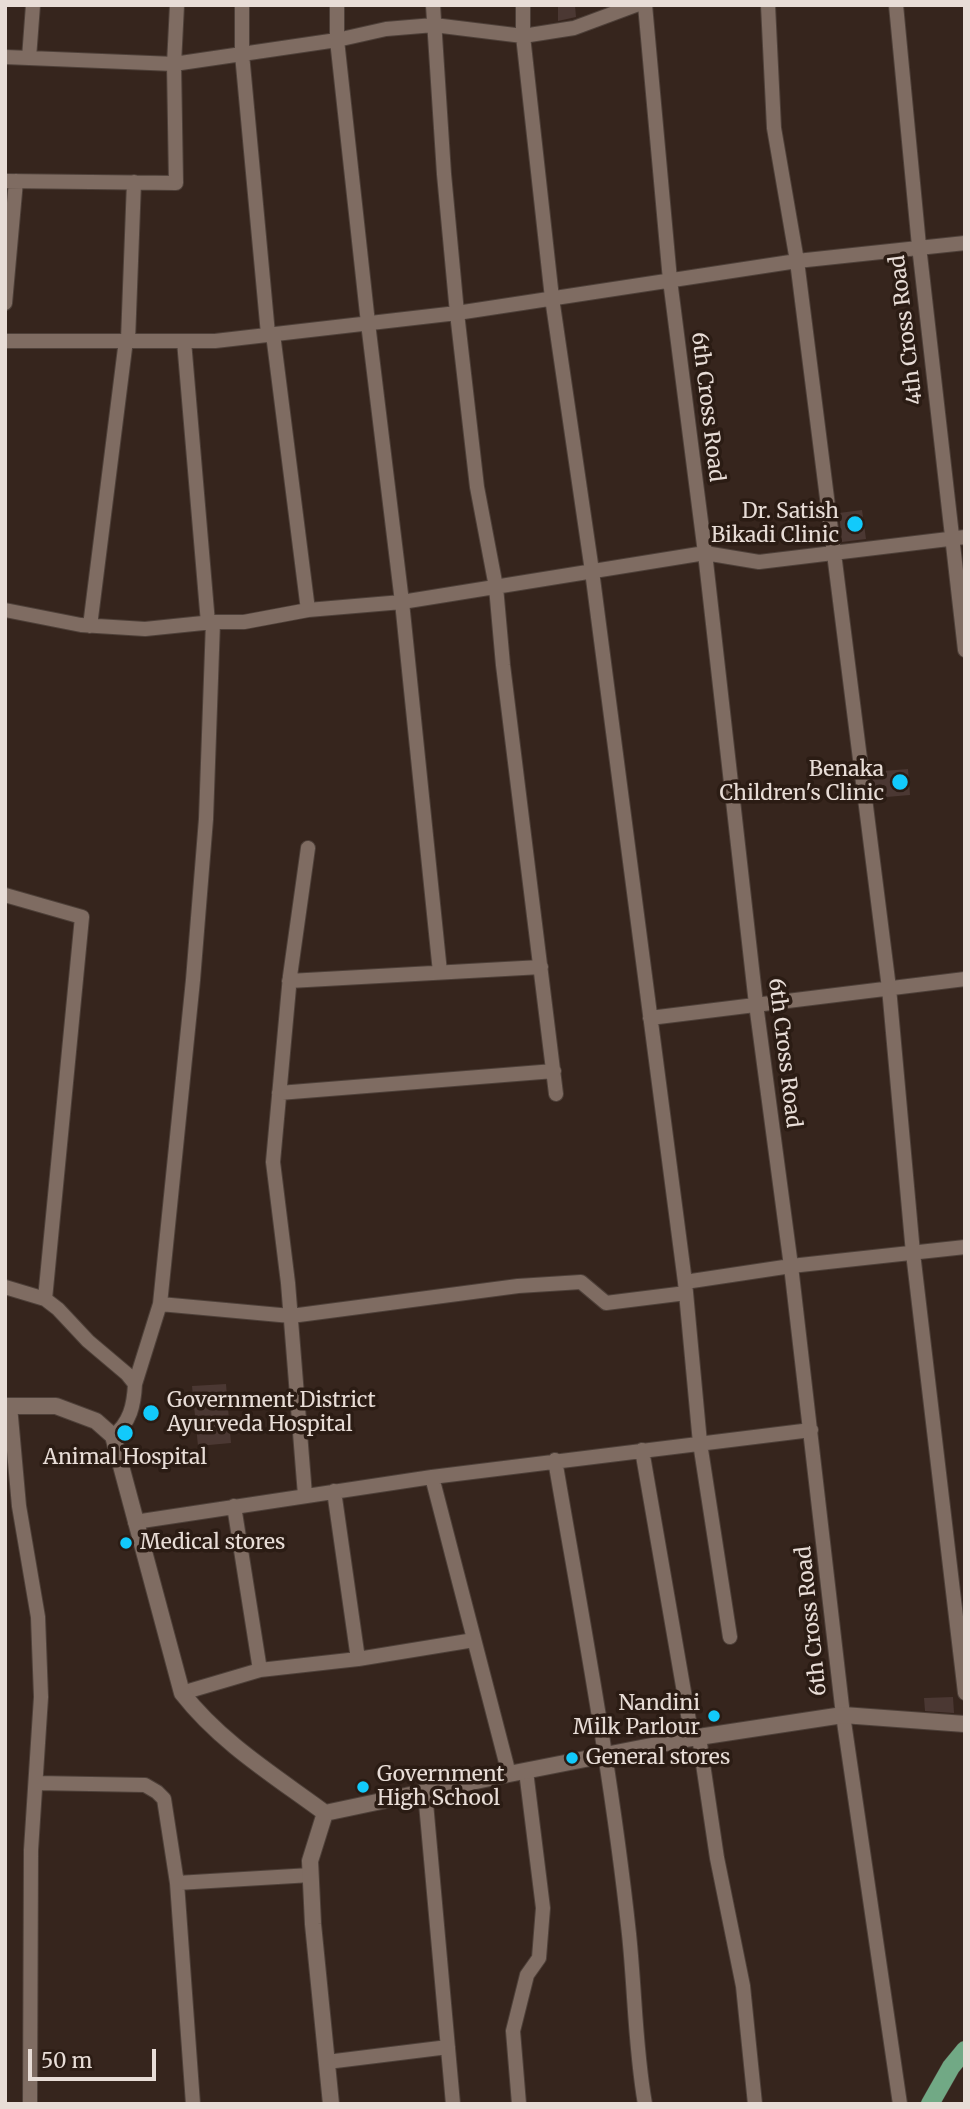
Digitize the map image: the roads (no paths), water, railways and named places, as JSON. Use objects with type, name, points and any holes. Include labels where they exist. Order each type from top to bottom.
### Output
[{"type":"main road","points":[[930,2104],[951,2067],[965,2050]]},
{"type":"street","points":[[29,58],[33,5]]},
{"type":"street","points":[[5,303],[10,181],[176,183],[174,64],[177,5]]},
{"type":"street","points":[[242,5],[242,54],[271,334],[308,610]]},
{"type":"street","points":[[337,5],[337,40],[402,602],[440,972]]},
{"type":"street","points":[[433,5],[444,174],[457,313],[477,487],[496,587],[503,665],[556,1094]]},
{"type":"street","points":[[523,5],[523,36],[552,298],[592,571],[686,1287],[700,1443],[730,1637]]},
{"type":"street","points":[[5,57],[174,64],[337,40],[386,29],[435,25],[523,36],[574,28],[636,5]]},
{"type":"street","name":"6th Cross Road","points":[[645,5],[670,281],[705,553],[756,1004],[791,1266],[844,1715],[900,2104]]},
{"type":"street","points":[[768,5],[775,128],[797,261],[890,988],[913,1254],[965,1693]]},
{"type":"street","name":"4th Cross Road","points":[[896,5],[919,246],[959,539],[965,650]]},
{"type":"street","points":[[90,626],[127,340],[134,182]]},
{"type":"street","points":[[5,341],[215,341],[457,313],[797,261],[965,243]]},
{"type":"street","points":[[113,1436],[121,1430],[134,1405],[135,1384],[160,1304],[193,980],[206,819],[210,623],[184,341]]},
{"type":"street","points":[[5,610],[90,626],[145,629],[244,622],[308,610],[402,602],[705,553],[759,562],[959,539]]},
{"type":"street","points":[[305,1495],[290,1316],[273,1162],[289,981],[308,848]]},
{"type":"street","points":[[5,895],[82,917],[45,1299]]},
{"type":"street","points":[[289,981],[541,967]]},
{"type":"street","points":[[650,1018],[965,979]]},
{"type":"street","points":[[279,1093],[554,1071]]},
{"type":"street","points":[[160,1304],[290,1316],[518,1286],[581,1282],[606,1303],[791,1266],[965,1247]]},
{"type":"street","points":[[5,1287],[45,1299],[135,1384]]},
{"type":"street","points":[[30,2104],[32,1850],[41,1697],[38,1617],[19,1506],[8,1406],[56,1406],[96,1421],[113,1436],[182,1693],[201,1717],[233,1745],[326,1813],[605,1755],[844,1715],[965,1724]]},
{"type":"street","points":[[135,1522],[555,1460],[811,1430]]},
{"type":"street","points":[[642,1450],[743,1986],[755,2104]]},
{"type":"street","points":[[555,1460],[605,1755],[629,1934],[638,2067],[645,2104]]},
{"type":"street","points":[[432,1477],[509,1774]]},
{"type":"street","points":[[334,1491],[358,1659]]},
{"type":"street","points":[[234,1506],[260,1670]]},
{"type":"street","points":[[182,1693],[260,1670],[358,1659],[474,1640]]},
{"type":"street","points":[[519,2104],[513,2031],[527,1975],[540,1958],[543,1908],[526,1771]]},
{"type":"street","points":[[36,1783],[145,1785],[164,1799],[177,1883],[193,2104]]},
{"type":"street","points":[[425,1792],[453,2104]]},
{"type":"street","points":[[326,1813],[310,1861],[313,1924],[331,2104]]},
{"type":"street","points":[[177,1883],[311,1875]]},
{"type":"street","points":[[327,2062],[448,2046]]},
{"type":"place","name":"Dr. Satish Bikadi Clinic","points":[[855,524]]},
{"type":"place","name":"Benaka Children's Clinic","points":[[900,782]]},
{"type":"place","name":"Government District Ayurveda Hospital","points":[[151,1413]]},
{"type":"place","name":"Animal Hospital","points":[[125,1433]]},
{"type":"place","name":"Medical stores","points":[[126,1543]]},
{"type":"place","name":"Nandini Milk Parlour","points":[[714,1716]]},
{"type":"place","name":"General stores","points":[[572,1758]]},
{"type":"place","name":"Government High School","points":[[363,1787]]}]
